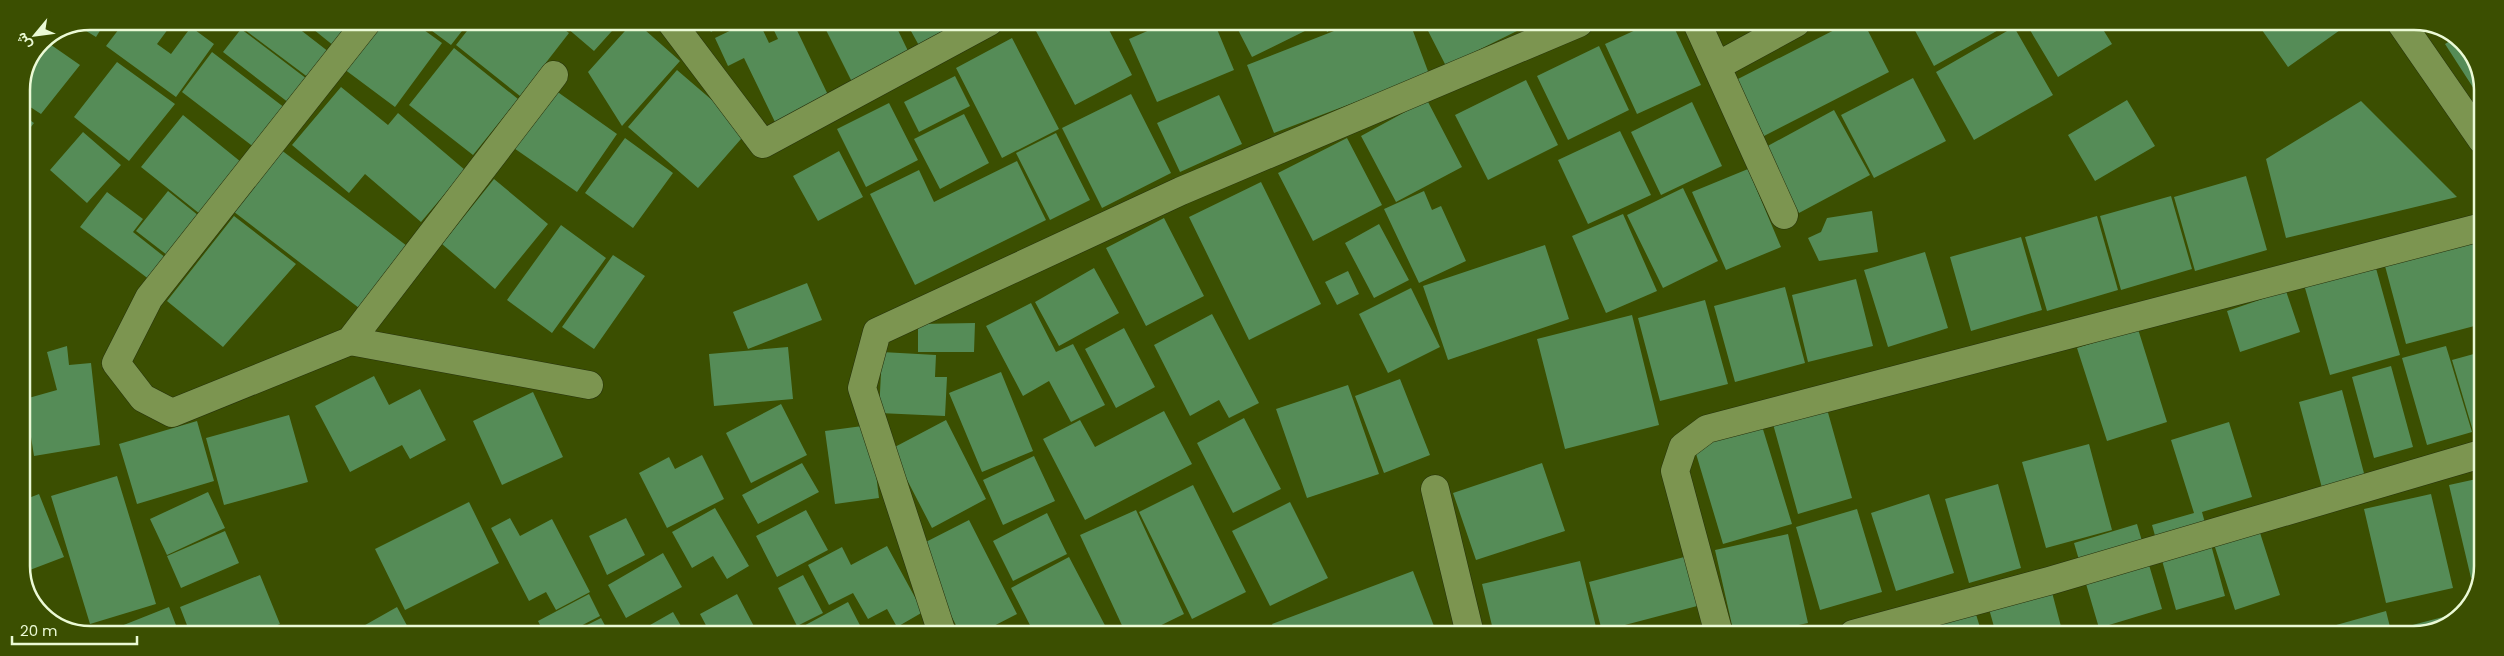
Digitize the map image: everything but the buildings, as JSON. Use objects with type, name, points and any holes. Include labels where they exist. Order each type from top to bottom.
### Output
[{"type":"street","points":[[361,30],[149,298],[116,363],[143,398],[172,413],[350,341],[554,75]]},
{"type":"street","points":[[677,30],[763,144],[974,30]]},
{"type":"street","points":[[940,626],[862,388],[877,332],[1181,190],[1562,30]]},
{"type":"street","points":[[1700,30],[1784,215]]},
{"type":"street","points":[[1717,66],[1783,30]]},
{"type":"street","points":[[2405,30],[2474,129]]},
{"type":"street","points":[[1717,626],[1675,471],[1683,447],[1707,429],[2474,229]]},
{"type":"street","points":[[350,341],[589,385]]},
{"type":"street","points":[[1883,626],[2049,581],[2474,456]]},
{"type":"street","points":[[1436,489],[1468,626]]}]
